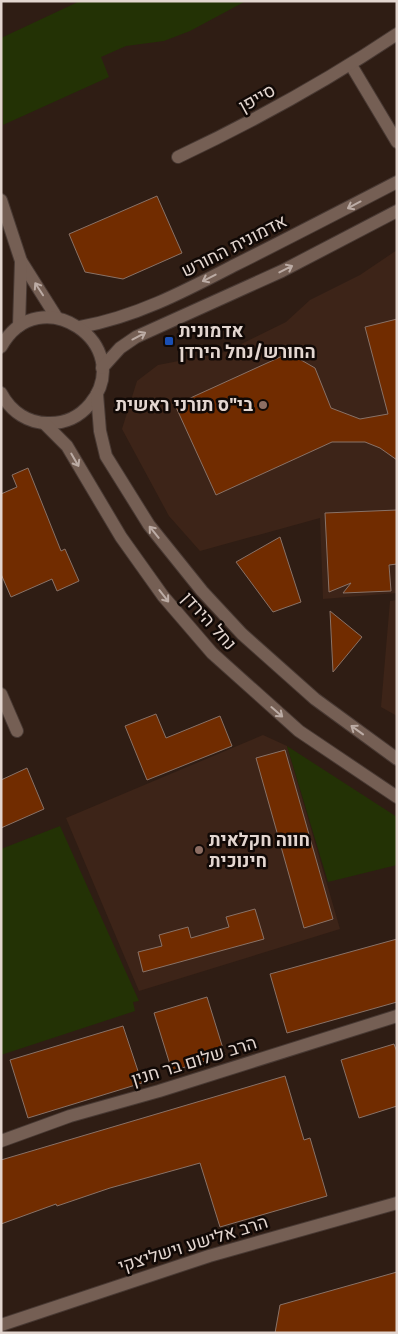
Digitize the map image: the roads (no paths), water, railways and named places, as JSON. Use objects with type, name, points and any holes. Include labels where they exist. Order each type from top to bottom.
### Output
[{"type":"main road","name":"סייפן","points":[[178,157],[246,125],[351,65],[397,34]]},
{"type":"main road","points":[[351,65],[397,142]]},
{"type":"main road","name":"אדמונית החורש","points":[[80,327],[110,322],[188,289],[397,182]]},
{"type":"main road","points":[[1,200],[21,261],[57,318]]},
{"type":"main road","points":[[102,368],[120,348],[136,337],[282,271],[396,212]]},
{"type":"main road","points":[[19,326],[21,261]]},
{"type":"main road","points":[[1,347],[7,337],[19,326],[35,319],[57,318],[80,327],[93,341],[102,368],[102,381],[97,394],[88,407],[75,417],[60,422],[44,423],[19,414],[10,406],[1,393]]},
{"type":"main road","name":"נחל הירדן","points":[[97,394],[100,431],[106,456],[148,525],[202,591],[242,634],[315,699],[397,759]]},
{"type":"main road","name":"נחל הירדן","points":[[44,423],[68,446],[121,537],[163,596],[212,654],[298,731],[397,798]]},
{"type":"main road","points":[[1,694],[17,731]]},
{"type":"main road","name":"הרב שלום בר חנין","points":[[1,1141],[70,1116],[159,1091],[397,1016]]},
{"type":"main road","name":"הרב אלישע וישליצקי","points":[[1,1325],[67,1301],[209,1256],[397,1203]]},
{"type":"place","name":"אדמונית החורש/נחל הירדן","points":[[169,341]]},
{"type":"place","name":"בי\"ס תורני ראשית","points":[[263,405]]},
{"type":"place","name":"חווה חקלאית חינוכית","points":[[199,850]]}]
